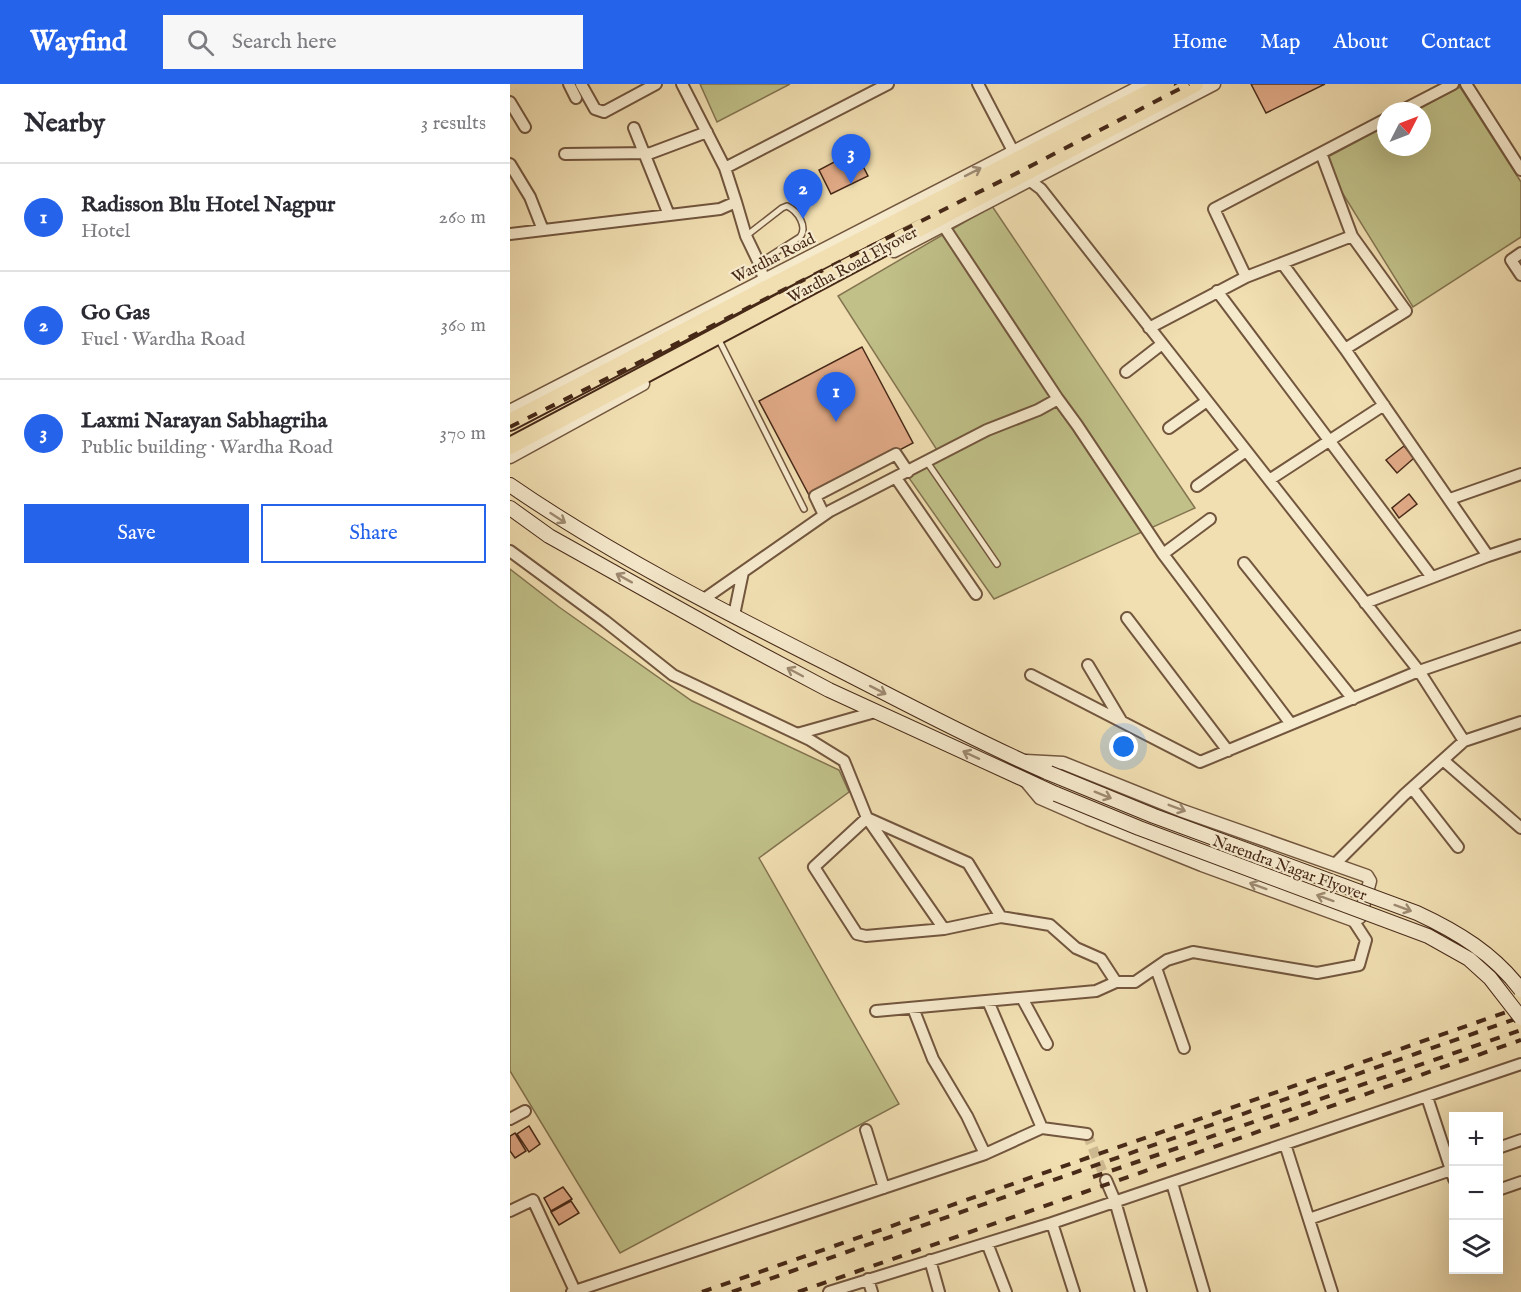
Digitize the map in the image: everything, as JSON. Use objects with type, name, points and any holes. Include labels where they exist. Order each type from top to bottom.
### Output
[{"type":"highway","name":"Wardha Road Flyover","points":[[510,422],[1166,84]]},
{"type":"highway","name":"Wardha Road Flyover","points":[[510,446],[911,232],[1195,84]]},
{"type":"main road","name":"Narendra Nagar Flyover","points":[[510,485],[563,522],[704,599],[1022,761],[1155,816],[1449,928],[1500,964],[1521,990]]},
{"type":"main road","name":"Narendra Nagar Flyover","points":[[510,508],[549,536],[737,641],[875,712],[1056,794],[1139,828],[1428,936],[1476,965],[1490,978],[1521,1018]]},
{"type":"street","points":[[569,84],[576,98]]},
{"type":"street","points":[[581,84],[596,109],[604,112],[656,84]]},
{"type":"street","points":[[682,84],[725,168],[746,236],[759,263],[764,280]]},
{"type":"street","points":[[725,168],[888,84]]},
{"type":"street","points":[[978,84],[1013,151]]},
{"type":"street","name":"Wardha Road","points":[[510,411],[1144,84]]},
{"type":"street","points":[[510,457],[720,342],[1214,84]]},
{"type":"street","points":[[1418,102],[1453,84]]},
{"type":"street","points":[[1466,84],[1521,170]]},
{"type":"street","points":[[510,102],[525,127]]},
{"type":"street","points":[[1246,277],[1214,209],[1377,124]]},
{"type":"street","points":[[634,128],[669,215]]},
{"type":"street","points":[[565,154],[651,153],[707,132]]},
{"type":"street","points":[[1321,153],[1352,236],[1406,310],[1344,349]]},
{"type":"street","points":[[510,164],[530,197],[543,230]]},
{"type":"street","points":[[1029,180],[1041,189],[1419,672],[1464,741]]},
{"type":"street","points":[[510,234],[720,210],[736,202]]},
{"type":"street","points":[[943,225],[1163,554],[1291,724]]},
{"type":"street","points":[[1149,328],[1246,277],[1352,236]]},
{"type":"street","points":[[1521,253],[1511,260],[1521,275]]},
{"type":"street","points":[[1281,263],[1384,405],[1488,556]]},
{"type":"street","points":[[1217,291],[1431,576]]},
{"type":"street","points":[[1126,372],[1162,344]]},
{"type":"street","points":[[704,599],[824,515],[987,430],[1038,410],[1058,399]]},
{"type":"street","points":[[1169,428],[1207,401]]},
{"type":"street","points":[[1269,480],[1384,405]]},
{"type":"street","points":[[1197,486],[1246,451]]},
{"type":"street","points":[[824,515],[815,496],[896,454],[908,472]]},
{"type":"street","points":[[1450,499],[1521,474]]},
{"type":"street","points":[[896,478],[976,594]]},
{"type":"street","points":[[1163,554],[1210,519]]},
{"type":"street","points":[[1365,603],[1431,576],[1521,545]]},
{"type":"street","points":[[510,551],[605,621],[673,675],[797,734],[844,761],[867,818],[944,929]]},
{"type":"street","points":[[1244,563],[1353,699]]},
{"type":"street","points":[[734,615],[743,572]]},
{"type":"street","points":[[1127,618],[1228,751]]},
{"type":"street","points":[[1031,675],[1200,762],[1419,672],[1521,636]]},
{"type":"street","points":[[1088,665],[1122,722]]},
{"type":"street","points":[[797,734],[875,712]]},
{"type":"street","points":[[1335,864],[1412,788],[1464,741],[1520,724]]},
{"type":"street","points":[[1443,760],[1521,828]]},
{"type":"street","points":[[1022,761],[1063,763],[1180,810],[1367,876],[1370,881],[1360,917],[1353,920]]},
{"type":"street","points":[[876,1011],[1096,991],[1116,982],[1135,982],[1167,960],[1193,952],[1317,973],[1359,965],[1366,940],[1353,920],[1202,865],[1088,819],[1040,798],[1025,780]]},
{"type":"street","points":[[1412,788],[1458,847]]},
{"type":"street","points":[[867,818],[968,863],[1001,917]]},
{"type":"street","points":[[867,818],[814,867],[857,934],[866,936],[944,929],[1001,917],[1050,925],[1076,948],[1101,959],[1116,982]]},
{"type":"street","points":[[1156,968],[1184,1048]]},
{"type":"street","points":[[1022,998],[1047,1044]]},
{"type":"street","points":[[988,1001],[1042,1128]]},
{"type":"street","points":[[913,1008],[933,1059],[967,1116],[985,1154]]},
{"type":"street","points":[[829,1292],[1052,1223],[1521,1064]]},
{"type":"street","points":[[1427,1097],[1451,1166]]},
{"type":"street","points":[[510,1119],[525,1111]]},
{"type":"street","points":[[510,1211],[533,1200],[574,1291],[985,1154],[1042,1128],[1087,1134]]},
{"type":"street","points":[[866,1130],[884,1188]]},
{"type":"street","points":[[1503,1146],[1521,1140]]},
{"type":"street","points":[[1285,1144],[1332,1292]]},
{"type":"street","points":[[1309,1219],[1449,1171]]},
{"type":"street","points":[[1106,1180],[1115,1201],[1141,1292]]},
{"type":"street","points":[[1503,1188],[1521,1182]]},
{"type":"street","points":[[1172,1183],[1204,1292]]},
{"type":"street","points":[[1052,1223],[1074,1292]]},
{"type":"street","points":[[987,1243],[1005,1292]]},
{"type":"street","points":[[930,1260],[939,1292]]},
{"type":"street","points":[[868,1279],[872,1292]]},
{"type":"lane","points":[[746,236],[787,206],[794,209],[804,228],[804,233],[800,237],[759,263]]},
{"type":"lane","points":[[720,342],[804,509]]},
{"type":"lane","points":[[927,462],[997,564]]},
{"type":"green space","points":[[700,84],[790,84],[717,122]]},
{"type":"green space","points":[[1460,87],[1521,182],[1521,237],[1413,307],[1322,160],[1377,131],[1377,156],[1431,156],[1431,102]]},
{"type":"green space","points":[[992,206],[1195,508],[994,599],[909,478],[939,453],[838,296]]},
{"type":"green space","points":[[510,569],[559,607],[692,701],[839,770],[849,792],[759,858],[899,1104],[620,1253],[510,1071]]},
{"type":"building","points":[[1251,84],[1325,84],[1266,113]]},
{"type":"building","points":[[855,151],[868,176],[831,194],[819,170]]},
{"type":"building","points":[[862,347],[913,443],[810,497],[759,401]]},
{"type":"building","points":[[1404,446],[1414,458],[1397,473],[1386,460]]},
{"type":"building","points":[[1409,494],[1417,504],[1399,518],[1392,508]]},
{"type":"building","points":[[529,1126],[540,1144],[529,1152],[517,1134]]},
{"type":"building","points":[[515,1133],[526,1151],[515,1158],[510,1151],[510,1136]]},
{"type":"building","points":[[563,1187],[572,1199],[551,1211],[544,1198]]},
{"type":"building","points":[[571,1201],[579,1213],[559,1225],[551,1212]]},
{"type":"tunnel","points":[[1087,1134],[1106,1180]]},
{"type":"railway","points":[[510,427],[1021,171],[1189,84]]},
{"type":"railway","points":[[702,1292],[1521,1007]]},
{"type":"railway","points":[[732,1292],[1521,1017]]},
{"type":"railway","points":[[1093,1177],[1521,1030]]},
{"type":"railway","points":[[798,1292],[1521,1040]]},
{"type":"place","name":"Laxmi Narayan Sabhagriha","points":[[851,184]]},
{"type":"place","name":"Go Gas","points":[[803,219]]},
{"type":"place","name":"Radisson Blu Hotel Nagpur","points":[[836,422]]}]
